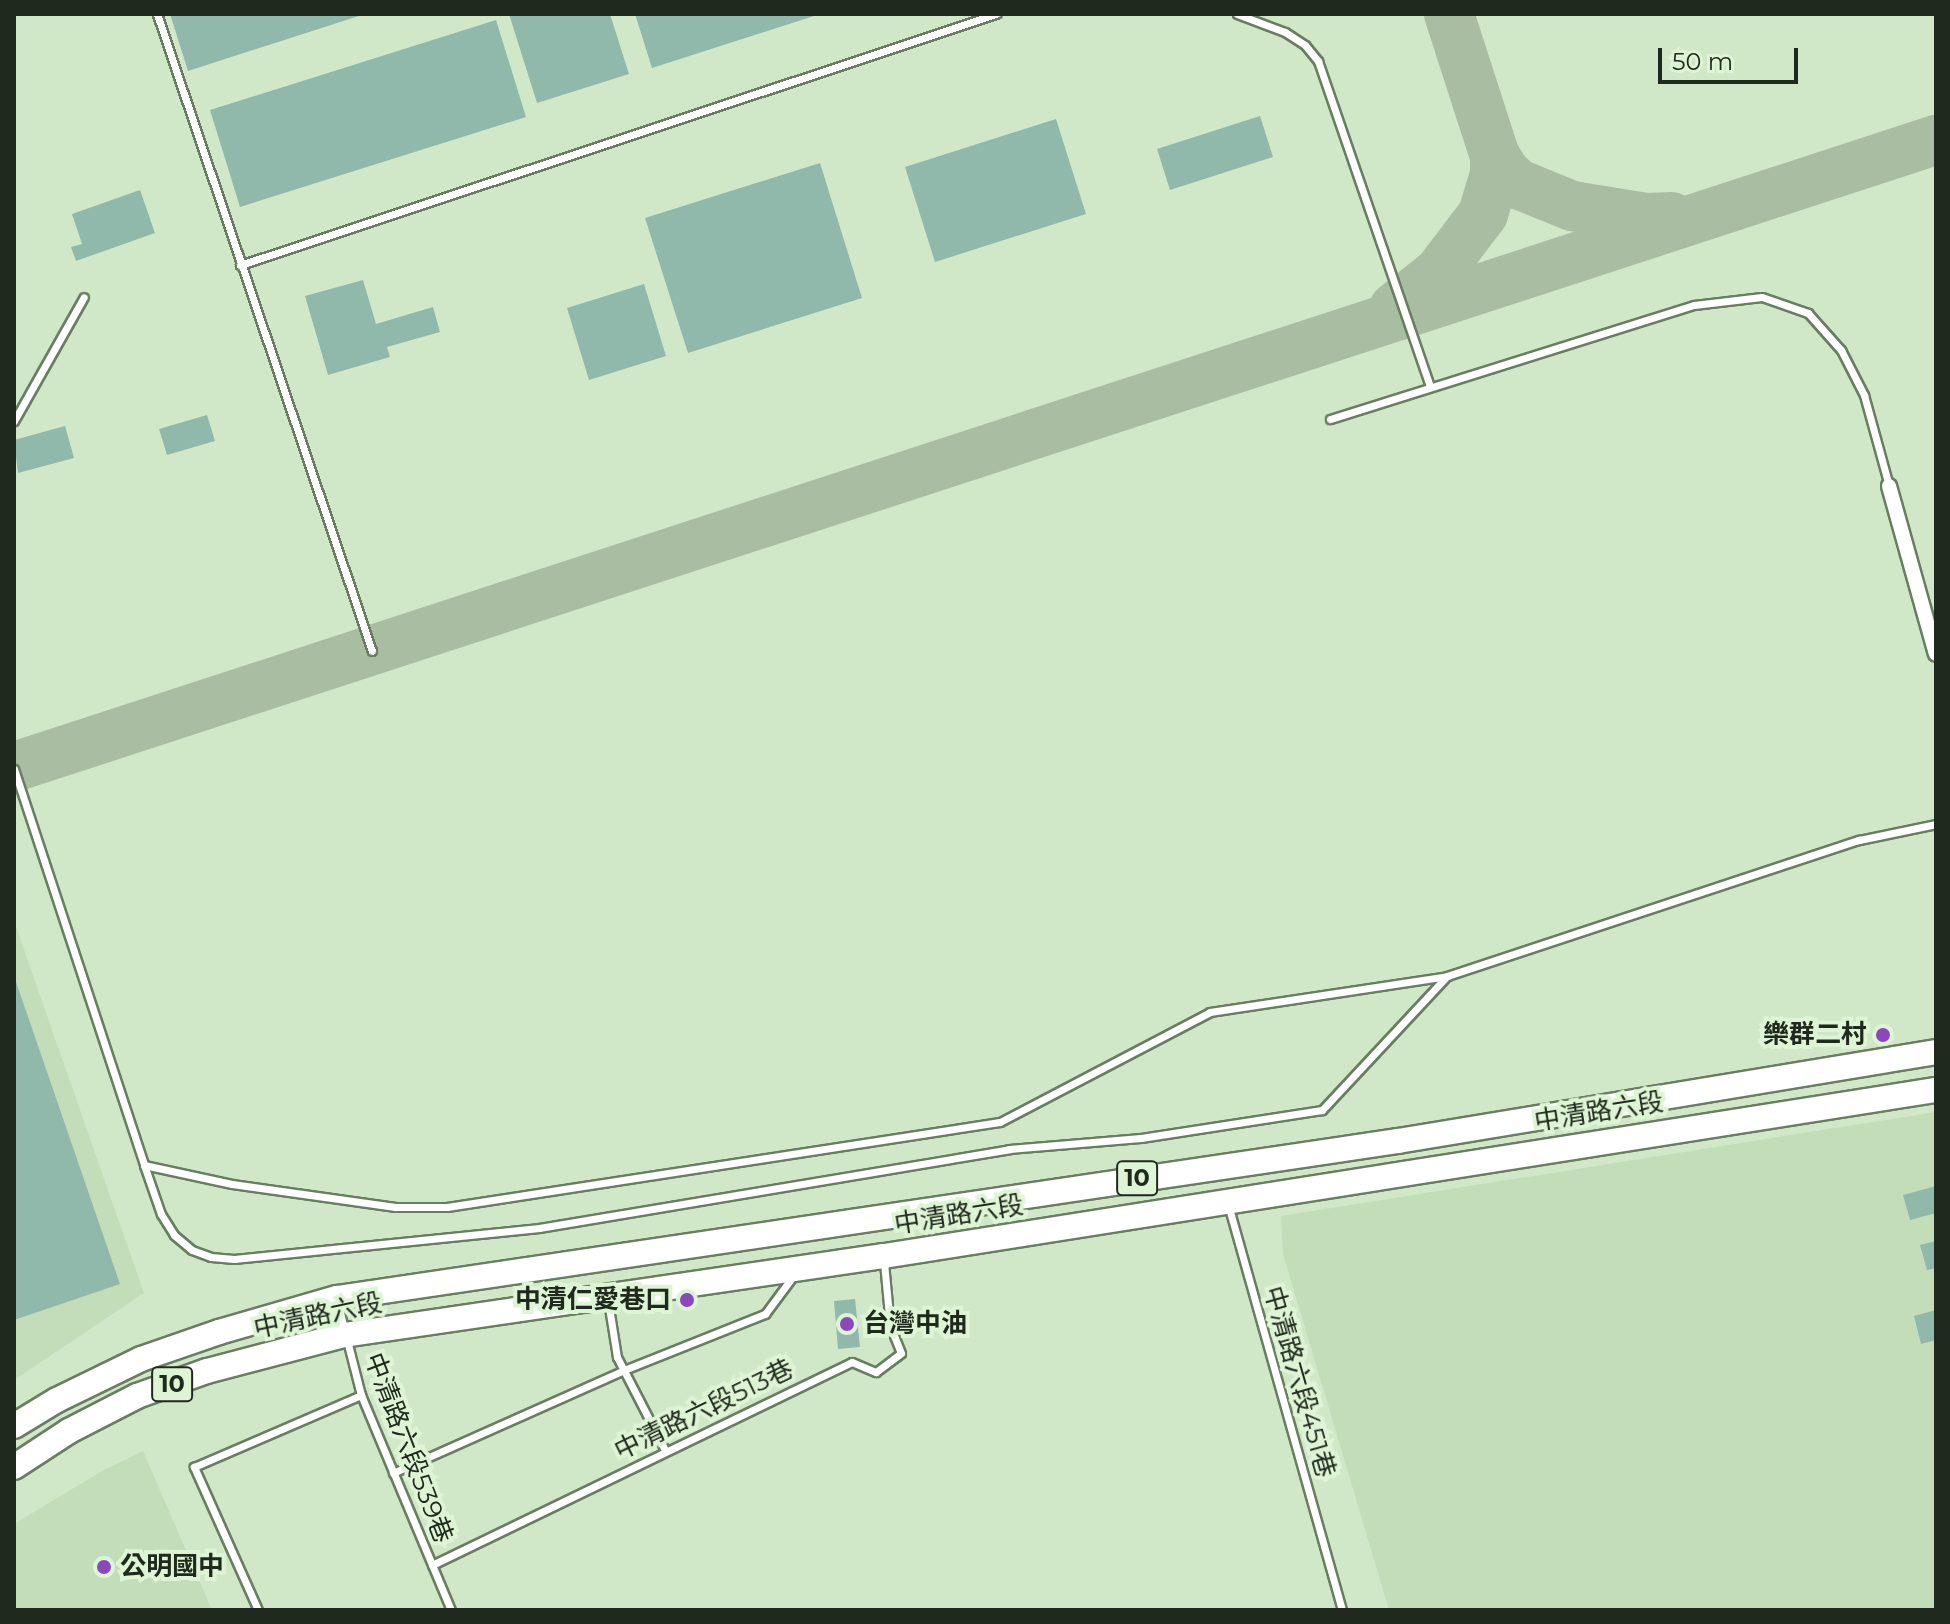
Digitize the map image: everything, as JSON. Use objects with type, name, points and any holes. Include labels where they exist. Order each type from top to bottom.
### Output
[{"type":"main road","name":"中清路六段","points":[[14,1467],[69,1431],[137,1396],[207,1371],[344,1335],[884,1256],[1224,1182],[1541,1119],[1936,1052]]},
{"type":"main road","name":"中清路六段","points":[[14,1426],[57,1400],[141,1359],[219,1332],[337,1298],[905,1215],[1224,1182],[1936,1090]]},
{"type":"street","points":[[1889,486],[1936,654]]},
{"type":"lane","points":[[157,14],[372,651]]},
{"type":"lane","points":[[240,265],[996,14]]},
{"type":"lane","points":[[1237,14],[1285,32],[1305,45],[1318,61],[1430,386]]},
{"type":"lane","points":[[14,421],[84,297]]},
{"type":"lane","points":[[1330,419],[1694,305],[1762,297],[1808,313],[1841,350],[1864,395],[1889,486]]},
{"type":"lane","points":[[14,769],[161,1214],[174,1235],[192,1250],[211,1257],[234,1259],[539,1228],[1009,1149],[1141,1138],[1322,1110],[1447,976]]},
{"type":"lane","points":[[144,1165],[232,1184],[395,1207],[447,1207],[1000,1122],[1210,1012],[1447,976],[1859,840],[1936,824]]},
{"type":"lane","name":"中清路六段451巷","points":[[1224,1182],[1342,1610]]},
{"type":"lane","name":"中清路六段513巷","points":[[432,1565],[852,1362],[876,1372],[901,1353],[890,1326],[884,1256]]},
{"type":"lane","points":[[393,1473],[624,1370],[765,1314],[801,1266]]},
{"type":"lane","points":[[607,1295],[617,1357],[665,1450]]},
{"type":"lane","name":"中清路六段539巷","points":[[337,1298],[361,1395],[451,1610]]},
{"type":"lane","points":[[258,1610],[194,1467],[361,1395]]},
{"type":"shaded area","points":[[14,921],[144,1293],[14,1380]]},
{"type":"shaded area","points":[[1936,1112],[1936,1610],[1389,1610],[1283,1254],[1281,1216]]},
{"type":"shaded area","name":"公明國中","points":[[143,1451],[212,1610],[14,1610],[14,1524],[102,1471]]},
{"type":"building","points":[[170,14],[362,14],[362,15],[188,71]]},
{"type":"building","points":[[509,14],[610,14],[629,74],[537,103]]},
{"type":"building","points":[[635,14],[817,14],[817,15],[652,68]]},
{"type":"building","points":[[496,20],[526,117],[240,207],[210,110]]},
{"type":"building","points":[[1260,116],[1273,157],[1170,190],[1157,149]]},
{"type":"building","points":[[1056,119],[1086,214],[935,262],[905,167]]},
{"type":"building","points":[[820,163],[862,298],[688,353],[645,218]]},
{"type":"building","points":[[140,190],[155,233],[76,261],[71,247],[82,244],[72,214]]},
{"type":"building","points":[[363,280],[376,324],[433,307],[440,332],[387,347],[390,357],[328,375],[305,296]]},
{"type":"building","points":[[644,284],[666,356],[589,380],[567,308]]},
{"type":"building","points":[[207,415],[215,441],[167,455],[159,429]]},
{"type":"building","points":[[65,426],[74,458],[18,473],[14,440]]},
{"type":"building","points":[[14,976],[120,1284],[14,1320]]},
{"type":"building","points":[[1936,1186],[1936,1213],[1910,1220],[1903,1195]]},
{"type":"building","points":[[1936,1241],[1936,1268],[1927,1270],[1920,1245]]},
{"type":"building","name":"台灣中油","points":[[855,1299],[860,1347],[838,1349],[834,1301]]},
{"type":"building","points":[[1936,1310],[1936,1340],[1921,1344],[1914,1316]]},
{"type":"taxiway","points":[[1449,14],[1495,156],[1505,172],[1518,184],[1572,206],[1646,218],[1672,217]]},
{"type":"taxiway","points":[[14,767],[1936,140]]},
{"type":"taxiway","points":[[1394,308],[1439,272],[1483,214],[1495,174],[1495,156]]},
{"type":"place","name":"樂群二村","points":[[1883,1035]]},
{"type":"place","name":"中清仁愛巷口","points":[[687,1300]]},
{"type":"place","name":"台灣中油","points":[[847,1324]]},
{"type":"place","name":"公明國中","points":[[104,1567]]}]
